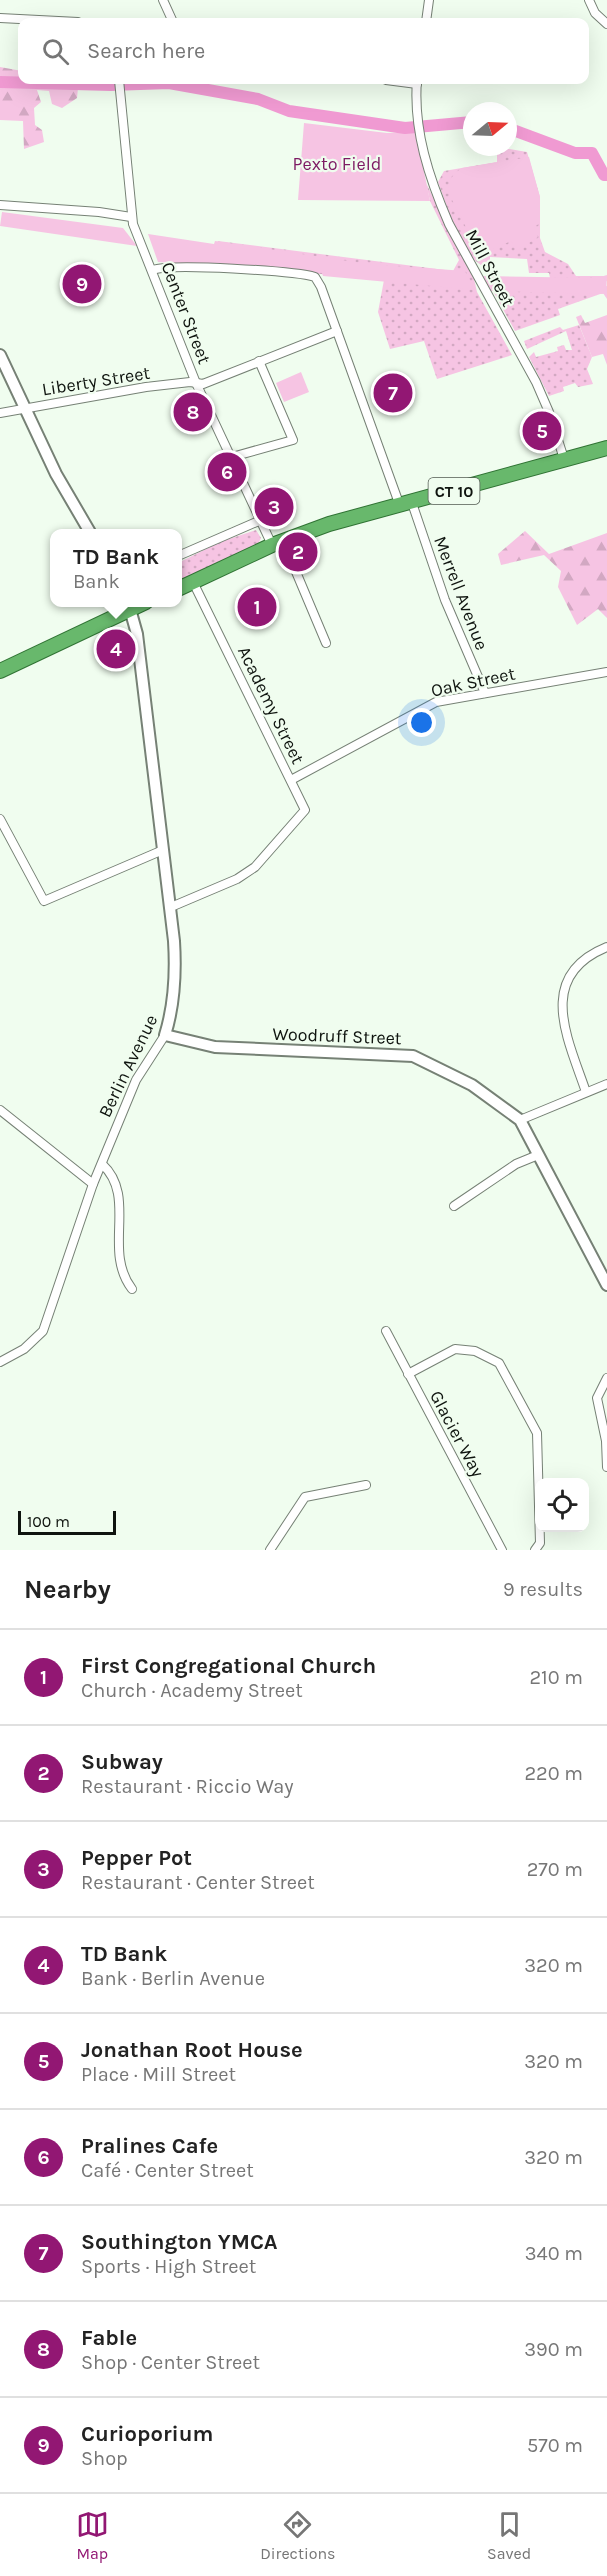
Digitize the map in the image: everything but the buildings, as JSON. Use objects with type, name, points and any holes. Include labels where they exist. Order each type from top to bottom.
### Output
[{"type":"highway","name":"CT 10","points":[[182,587],[278,543],[328,524],[565,462],[607,448]]},
{"type":"highway","points":[[0,671],[127,607]]},
{"type":"street","points":[[163,0],[171,18]]},
{"type":"street","points":[[427,18],[429,0]]},
{"type":"street","points":[[589,0],[596,13],[607,24]]},
{"type":"street","points":[[0,18],[18,19]]},
{"type":"street","name":"Center Street","points":[[119,84],[131,217],[196,383],[261,520],[278,543],[326,644]]},
{"type":"street","name":"Mill Street","points":[[417,84],[419,127],[428,171],[445,214],[536,382],[565,462]]},
{"type":"street","points":[[0,205],[99,212],[131,217]]},
{"type":"street","name":"Merrell Avenue","points":[[153,270],[164,267],[225,269],[315,277],[485,693]]},
{"type":"street","name":"Liberty Street","points":[[0,413],[135,389],[203,384],[337,332]]},
{"type":"street","points":[[0,355],[56,474],[88,529]]},
{"type":"street","points":[[232,457],[293,440],[259,361]]},
{"type":"street","points":[[182,554],[261,520]]},
{"type":"street","name":"Academy Street","points":[[171,907],[237,879],[255,867],[305,810],[193,582]]},
{"type":"street","name":"Berlin Avenue","points":[[0,1362],[24,1349],[43,1332],[93,1184],[136,1080],[165,1035],[171,1015],[176,976],[171,907],[137,634],[129,607]]},
{"type":"street","name":"Oak Street","points":[[291,780],[436,702],[607,672]]},
{"type":"street","points":[[0,819],[3,832],[44,902],[163,850]]},
{"type":"street","points":[[586,1092],[561,1018],[561,999],[567,982],[579,965],[595,952],[607,947]]},
{"type":"street","name":"Woodruff Street","points":[[165,1035],[215,1047],[413,1056],[472,1085],[520,1120],[607,1285]]},
{"type":"street","points":[[520,1120],[607,1084]]},
{"type":"street","points":[[0,1110],[93,1184]]},
{"type":"street","points":[[454,1206],[516,1164],[538,1155]]},
{"type":"street","points":[[102,1164],[114,1179],[119,1196],[118,1255],[124,1278],[132,1289]]},
{"type":"street","name":"Glacier Way","points":[[386,1331],[502,1550]]},
{"type":"street","points":[[408,1374],[454,1349],[475,1351],[499,1363],[537,1433],[540,1543],[535,1550]]},
{"type":"street","points":[[607,1378],[597,1398],[606,1441],[607,1467]]},
{"type":"street","points":[[270,1550],[305,1497],[366,1485]]},
{"type":"green space","points":[[0,67],[18,70],[18,84],[112,84],[113,90],[78,88],[77,98],[62,108],[52,104],[49,91],[37,90],[41,102],[34,108],[35,125],[42,130],[44,142],[24,149],[23,121],[0,120]]},
{"type":"green space","name":"Pexto Field","points":[[304,123],[387,133],[416,132],[430,201],[298,200]]},
{"type":"green space","points":[[517,150],[527,152],[540,197],[540,238],[545,252],[568,264],[576,276],[607,276],[607,281],[551,283],[549,273],[529,273],[527,259],[490,257],[490,263],[481,265],[473,259],[460,239],[438,182],[444,171],[497,162],[497,156],[517,156]]},
{"type":"green space","points":[[529,157],[540,197],[540,223],[533,228],[538,237],[517,250],[511,241],[480,255],[449,194],[451,179],[462,168]]},
{"type":"green space","points":[[426,183],[474,279],[477,292],[512,355],[437,379],[424,341],[390,349],[378,312],[384,280],[257,268],[214,249],[218,241],[453,271],[459,260],[430,201]]},
{"type":"green space","points":[[2,212],[123,228],[137,246],[0,226]]},
{"type":"green space","points":[[148,234],[214,244],[215,241],[368,264],[465,271],[475,290],[323,276],[322,273],[158,262]]},
{"type":"green space","points":[[607,275],[606,297],[605,294],[490,291],[482,276],[597,278]]},
{"type":"green space","points":[[607,286],[607,299],[603,293],[558,309],[560,315],[515,331],[493,291]]},
{"type":"green space","points":[[581,315],[585,323],[607,315],[607,365],[603,354],[592,357],[576,317]]},
{"type":"green space","points":[[579,325],[592,357],[587,369],[593,384],[578,387],[575,383],[563,387],[564,391],[549,396],[529,357],[534,352],[536,357],[558,351],[557,347],[564,345],[566,350],[572,350],[566,331],[527,349],[524,341],[560,327],[563,330]]},
{"type":"green space","points":[[301,372],[309,392],[284,402],[276,383]]},
{"type":"green space","points":[[256,530],[261,538],[258,544],[182,579],[182,561],[220,542]]},
{"type":"green space","points":[[525,531],[549,554],[607,533],[607,618],[598,609],[577,625],[558,587],[561,571],[544,555],[501,565],[498,554]]},
{"type":"waterway","points":[[0,82],[18,82]]},
{"type":"waterway","points":[[74,84],[140,84]]},
{"type":"waterway","points":[[175,84],[258,99],[289,111],[405,128],[463,123]]},
{"type":"waterway","points":[[517,131],[575,153],[592,153],[604,175],[607,175]]},
{"type":"place","name":"Curioporium","points":[[82,284]]},
{"type":"place","name":"Southington YMCA","points":[[393,393]]},
{"type":"place","name":"Fable","points":[[193,412]]},
{"type":"place","name":"Jonathan Root House","points":[[542,431]]},
{"type":"place","name":"Pralines Cafe","points":[[227,472]]},
{"type":"place","name":"Pepper Pot","points":[[274,507]]},
{"type":"place","name":"Subway","points":[[298,552]]},
{"type":"place","name":"First Congregational Church","points":[[257,607]]},
{"type":"place","name":"TD Bank","points":[[116,649]]}]
